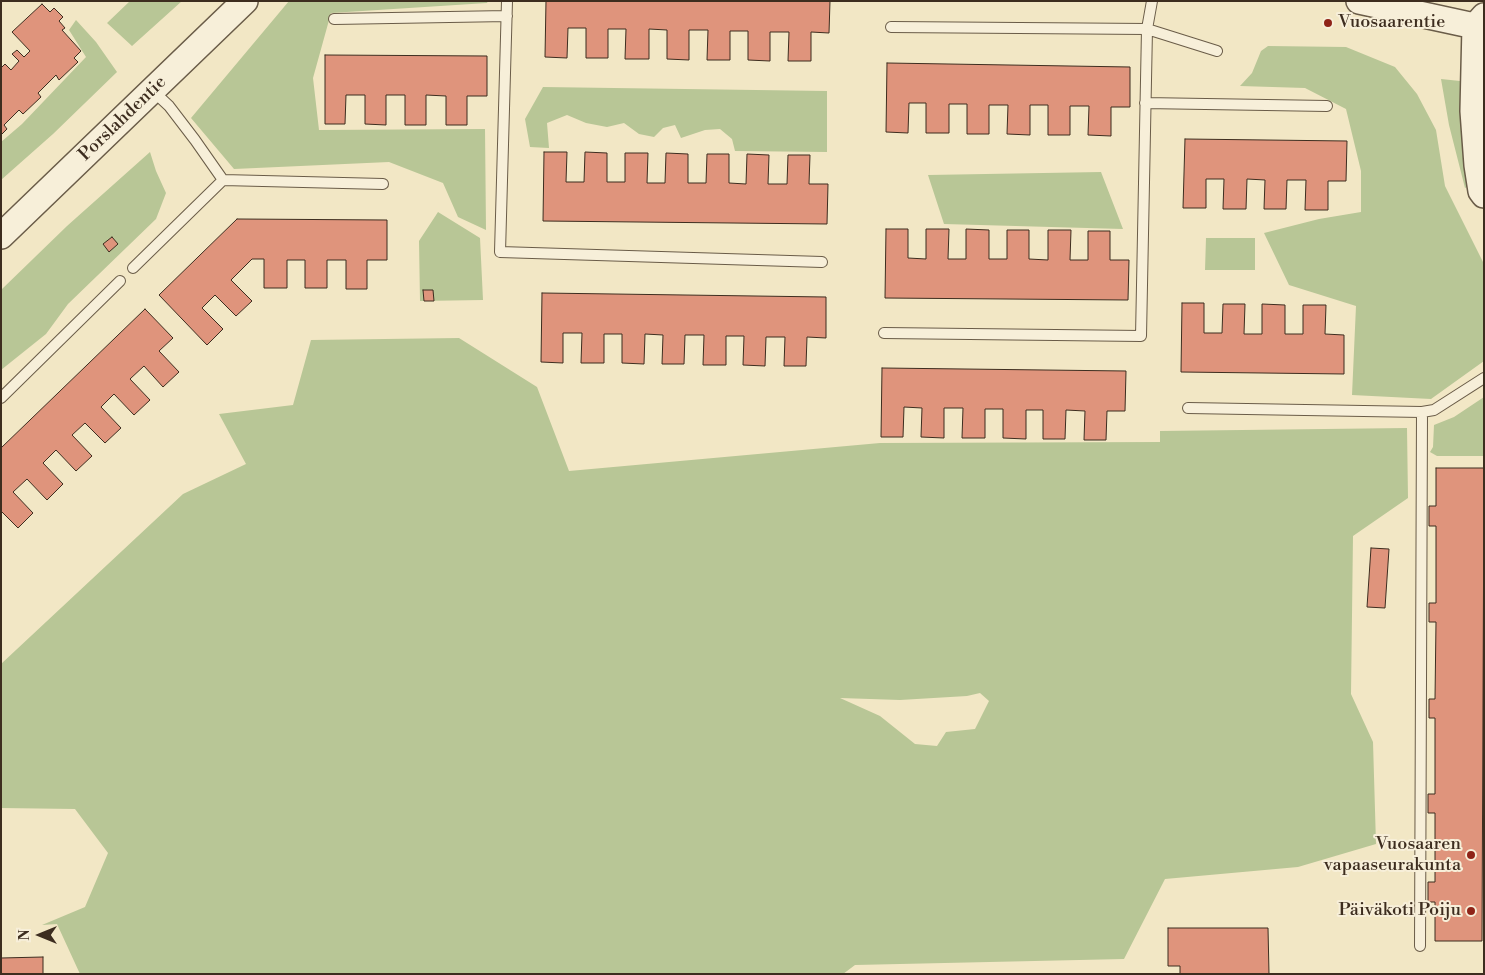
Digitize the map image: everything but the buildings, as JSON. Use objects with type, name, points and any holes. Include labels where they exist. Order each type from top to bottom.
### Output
[{"type":"street","name":"Porslahdentie","points":[[1,236],[245,1]]},
{"type":"street","points":[[1360,1],[1481,23],[1473,111],[1477,166],[1481,191],[1484,195]]},
{"type":"lane","points":[[507,1],[500,252],[822,262]]},
{"type":"lane","points":[[884,334],[1141,336],[1146,29],[1152,1]]},
{"type":"lane","points":[[334,18],[507,16]]},
{"type":"lane","points":[[891,27],[1146,29],[1217,51]]},
{"type":"lane","points":[[153,91],[169,106],[223,180]]},
{"type":"lane","points":[[1145,103],[1327,106]]},
{"type":"lane","points":[[133,268],[223,180],[383,184]]},
{"type":"lane","points":[[1,398],[120,281]]},
{"type":"lane","points":[[1188,408],[1422,412],[1434,410],[1484,378]]},
{"type":"lane","points":[[1420,946],[1422,412]]},
{"type":"green space","points":[[130,1],[182,1],[132,46],[107,23]]},
{"type":"green space","points":[[289,1],[488,1],[487,3],[331,13],[313,78],[319,130],[485,129],[486,230],[458,217],[443,183],[389,162],[234,169],[191,118]]},
{"type":"green space","points":[[76,20],[96,42],[117,72],[53,134],[1,180],[1,142],[22,124],[86,57],[69,30]]},
{"type":"green space","points":[[1268,46],[1346,47],[1395,67],[1417,94],[1436,130],[1445,186],[1484,264],[1484,361],[1431,399],[1352,395],[1356,306],[1289,285],[1264,233],[1319,219],[1361,212],[1361,171],[1346,109],[1305,88],[1240,86],[1252,73],[1261,51]]},
{"type":"green space","points":[[1441,79],[1460,81],[1461,114],[1469,186],[1465,188],[1449,125]]},
{"type":"green space","points":[[543,87],[827,91],[827,152],[735,151],[732,139],[720,129],[705,130],[681,138],[675,125],[663,128],[654,137],[639,134],[624,123],[607,127],[586,123],[567,115],[547,123],[549,148],[530,147],[525,119]]},
{"type":"green space","points":[[150,152],[166,193],[156,219],[68,304],[46,334],[1,370],[1,290],[67,226]]},
{"type":"green space","points":[[1101,172],[1123,229],[944,224],[928,175]]},
{"type":"green space","points":[[438,212],[480,238],[483,300],[420,301],[419,241]]},
{"type":"green space","points":[[1206,238],[1255,238],[1255,270],[1205,270]]},
{"type":"green space","points":[[459,338],[537,387],[569,471],[880,443],[1160,442],[1160,431],[1407,428],[1408,498],[1353,536],[1351,694],[1373,742],[1376,844],[1298,867],[1165,879],[1124,959],[855,965],[843,974],[80,974],[57,924],[42,925],[85,907],[108,853],[75,809],[1,808],[1,664],[183,494],[246,464],[219,414],[293,405],[311,340]],"holes":[[[980,693],[989,701],[975,729],[946,732],[937,746],[915,744],[880,716],[840,698],[900,700],[967,696]]]},
{"type":"green space","points":[[1484,397],[1484,456],[1437,456],[1430,452],[1433,447],[1434,425],[1454,417]]},
{"type":"place","name":"Vuosaarentie","points":[[1328,23]]},
{"type":"place","name":"Vuosaaren vapaaseurakunta","points":[[1471,855]]},
{"type":"place","name":"Päiväkoti Poiju","points":[[1471,911]]}]
